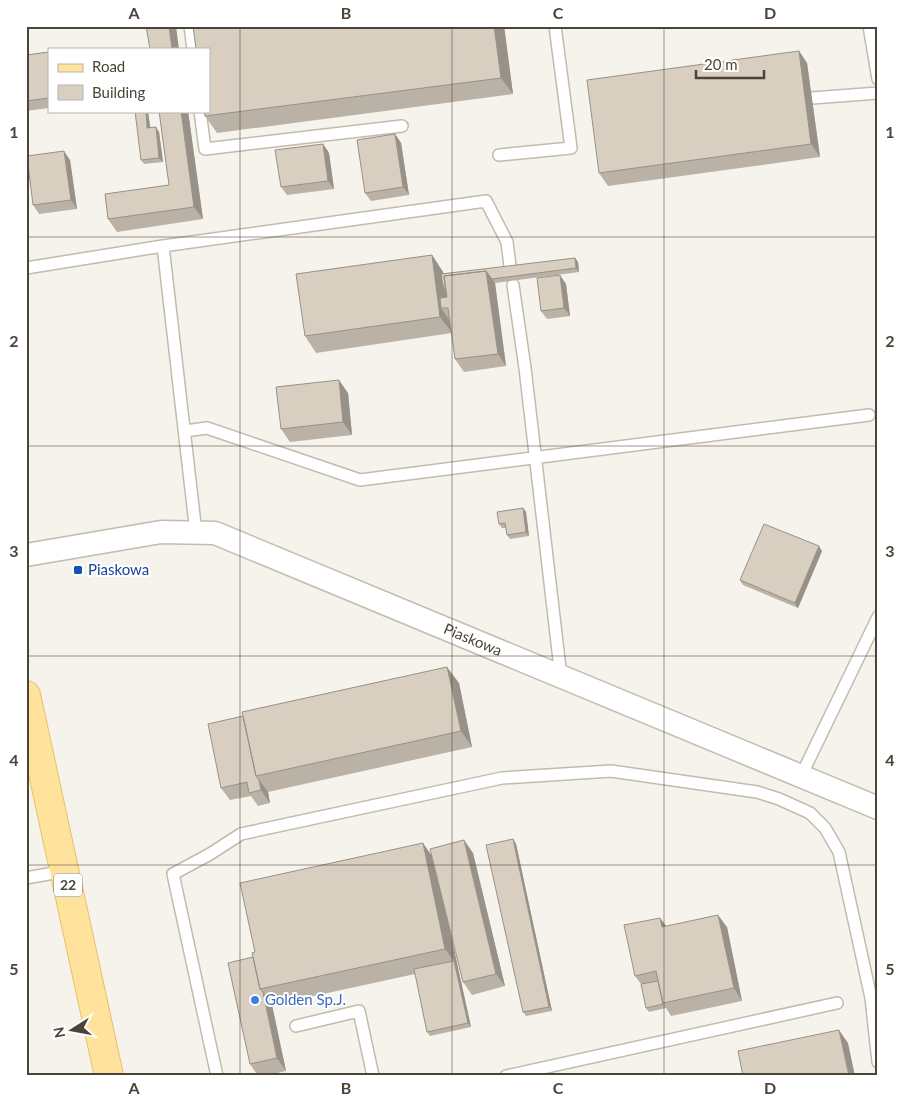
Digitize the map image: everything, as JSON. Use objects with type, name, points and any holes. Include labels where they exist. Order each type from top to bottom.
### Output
[{"type":"main road","name":"22","points":[[26,695],[109,1076]]},
{"type":"street","name":"Piaskowa","points":[[26,555],[161,532],[215,533],[878,808]]},
{"type":"lane","points":[[190,26],[193,48]]},
{"type":"lane","points":[[499,155],[571,148],[555,27],[560,26]]},
{"type":"lane","points":[[869,26],[878,79]]},
{"type":"lane","points":[[812,98],[878,93]]},
{"type":"lane","points":[[200,112],[205,149],[402,126]]},
{"type":"lane","points":[[26,268],[163,246],[486,201],[507,242],[510,266]]},
{"type":"lane","points":[[163,246],[196,533]]},
{"type":"lane","points":[[513,285],[561,677]]},
{"type":"lane","points":[[185,431],[207,428],[360,480],[869,415]]},
{"type":"lane","points":[[801,776],[878,617]]},
{"type":"lane","points":[[217,1076],[173,874],[210,854],[241,834],[502,778],[611,771],[757,792],[779,799],[810,814],[825,828],[839,852],[871,998],[878,1062]]},
{"type":"lane","points":[[26,878],[65,871]]},
{"type":"lane","points":[[506,1076],[837,1003]]},
{"type":"lane","points":[[296,1026],[359,1011],[373,1076]]},
{"type":"building","points":[[146,26],[169,26],[172,48],[150,48]]},
{"type":"building","points":[[193,26],[245,26],[245,28],[256,26],[494,26],[501,78],[205,116],[204,112],[210,112],[210,48],[196,48]]},
{"type":"building","points":[[799,51],[811,144],[599,173],[587,80]]},
{"type":"building","points":[[48,52],[48,98],[26,101],[26,55]]},
{"type":"building","points":[[135,112],[146,112],[147,128],[156,127],[159,158],[141,160]]},
{"type":"building","points":[[159,112],[181,112],[194,207],[108,219],[105,194],[169,185]]},
{"type":"building","points":[[395,134],[403,187],[365,193],[357,140]]},
{"type":"building","points":[[323,144],[328,181],[281,187],[275,150]]},
{"type":"building","points":[[64,151],[71,200],[33,205],[27,156]]},
{"type":"building","points":[[432,255],[440,317],[305,336],[296,274]]},
{"type":"building","points":[[575,258],[576,268],[492,279],[486,271],[444,276],[445,285],[443,286],[441,274]]},
{"type":"building","points":[[486,271],[498,354],[455,359],[448,308],[441,308],[440,298],[447,297],[444,276]]},
{"type":"building","points":[[560,275],[564,308],[541,311],[537,278]]},
{"type":"building","points":[[339,380],[343,422],[281,429],[276,387]]},
{"type":"building","points":[[523,508],[526,532],[507,535],[505,523],[499,524],[497,512]]},
{"type":"building","points":[[764,524],[819,546],[795,603],[740,580]]},
{"type":"building","points":[[447,667],[461,731],[256,776],[242,712]]},
{"type":"building","points":[[243,716],[256,776],[261,790],[249,793],[247,782],[221,788],[208,724]]},
{"type":"building","points":[[513,839],[549,1007],[523,1012],[486,845]]},
{"type":"building","points":[[464,840],[496,974],[463,982],[430,849]]},
{"type":"building","points":[[423,843],[445,949],[260,989],[252,953],[255,952],[240,883]]},
{"type":"building","points":[[718,915],[734,988],[663,1003],[656,971],[635,976],[624,925],[660,918],[662,927]]},
{"type":"building","points":[[253,957],[260,989],[263,992],[277,1058],[250,1064],[228,963]]},
{"type":"building","points":[[454,961],[468,1023],[427,1032],[414,969]]},
{"type":"building","points":[[658,981],[663,1004],[646,1008],[641,984]]},
{"type":"building","points":[[839,1030],[849,1076],[743,1076],[738,1051]]},
{"type":"place","name":"Piaskowa","points":[[78,570]]},
{"type":"place","name":"Golden Sp.J.","points":[[255,1000]]}]
